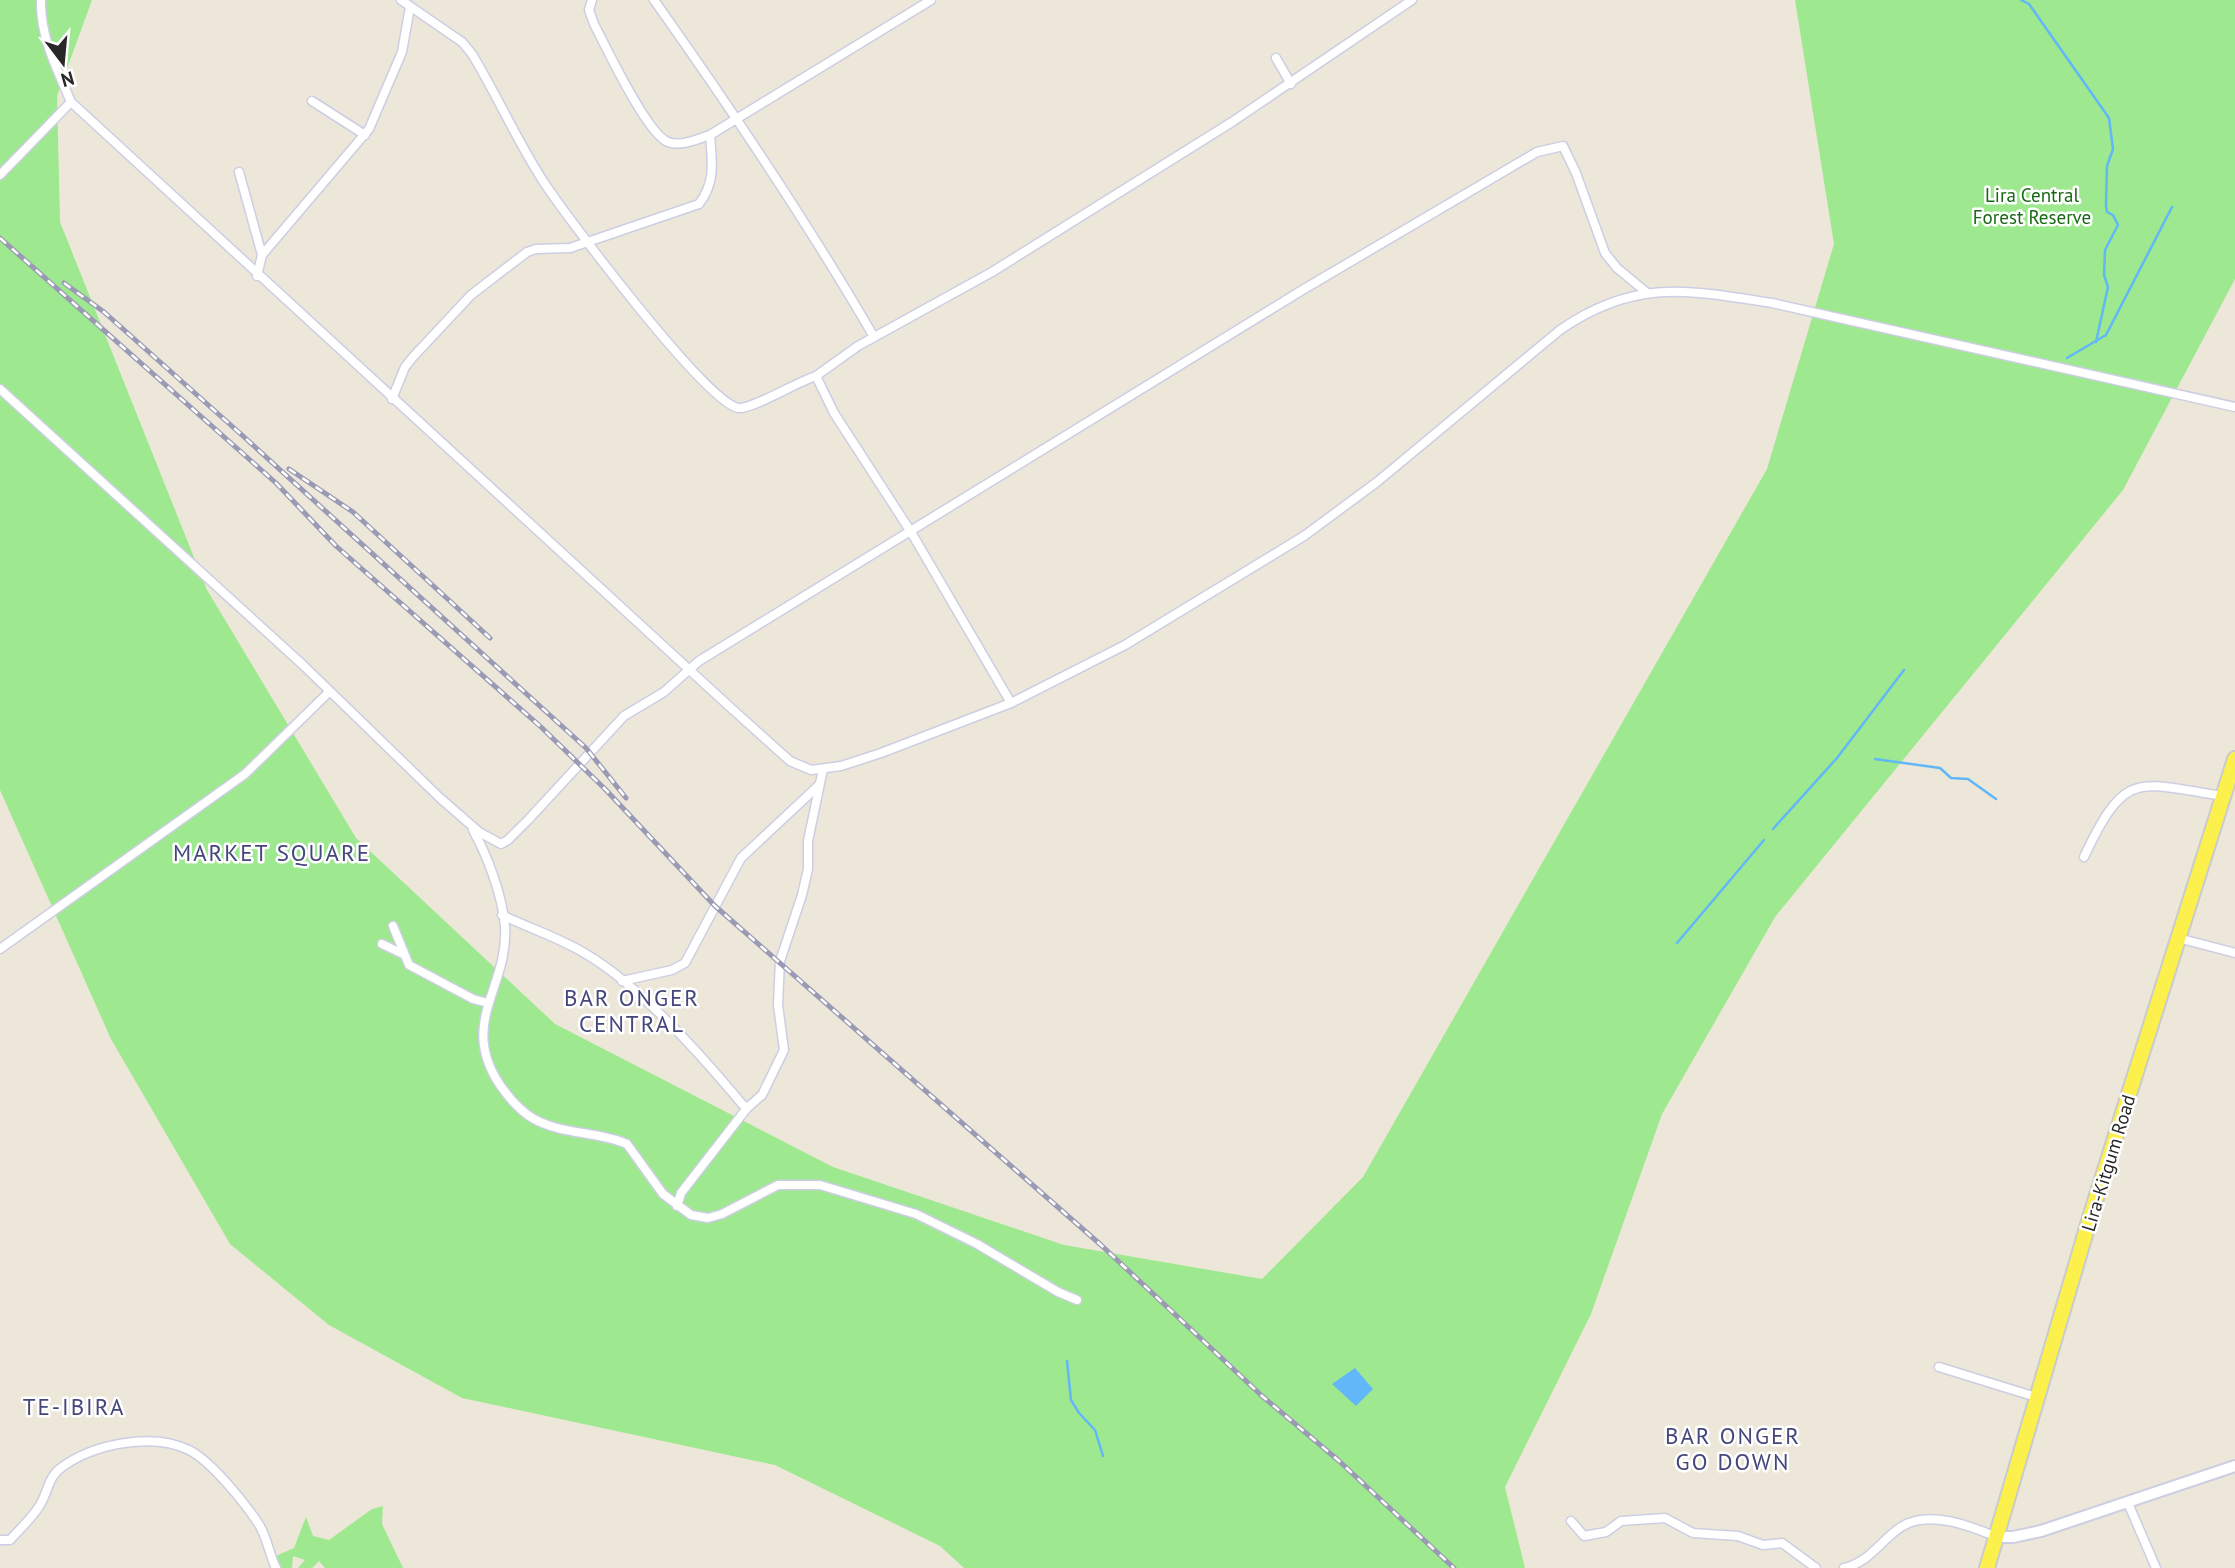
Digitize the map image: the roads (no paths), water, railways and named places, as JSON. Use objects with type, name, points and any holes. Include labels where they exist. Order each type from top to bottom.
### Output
[{"type":"main road","name":"Lira-Kitgum Road","points":[[1987,1568],[2036,1397],[2178,938],[2228,793],[2235,759]]},
{"type":"street","points":[[41,0],[41,23],[48,47],[71,102],[257,276],[798,767],[823,769],[904,745],[1012,703],[1125,645],[1304,536],[1377,482],[1560,330],[1609,301],[1646,292],[1709,293],[1772,303],[2235,407]]},
{"type":"street","points":[[401,0],[462,42],[472,54],[544,182],[586,241],[677,353],[727,403],[744,408],[816,376],[874,337],[992,272],[1291,84],[1412,0]]},
{"type":"street","points":[[592,0],[589,10],[594,24],[652,129],[669,143],[679,144],[710,135],[737,116],[931,0]]},
{"type":"street","points":[[654,0],[737,116],[816,237],[874,337]]},
{"type":"street","points":[[257,276],[262,255],[365,135],[402,52],[410,7]]},
{"type":"street","points":[[1276,58],[1291,84]]},
{"type":"street","points":[[312,101],[365,135]]},
{"type":"street","points":[[0,175],[71,102]]},
{"type":"street","points":[[392,399],[405,367],[471,295],[527,252],[570,248],[699,204],[712,178],[710,135]]},
{"type":"street","points":[[0,389],[293,656],[328,693],[382,739],[470,824],[490,840],[501,844],[508,840],[624,716],[664,692],[689,670],[768,617],[911,532],[1315,282],[1546,148],[1563,146],[1576,173],[1605,253],[1617,268],[1646,292]]},
{"type":"street","points":[[239,172],[262,255]]},
{"type":"street","points":[[816,376],[834,413],[911,532],[1012,703]]},
{"type":"street","points":[[0,949],[245,774],[328,693]]},
{"type":"street","points":[[677,1206],[681,1193],[747,1108],[762,1095],[784,1050],[778,1006],[780,961],[802,895],[818,786],[823,769]]},
{"type":"street","points":[[2084,857],[2115,801],[2132,789],[2155,784],[2228,793]]},
{"type":"street","points":[[622,981],[681,967],[741,858],[818,786]]},
{"type":"street","points":[[470,824],[481,843],[505,927],[500,963],[483,1023],[483,1042],[494,1075],[509,1098],[533,1118],[561,1130],[627,1144],[663,1194],[691,1215],[708,1218],[722,1214],[778,1185],[820,1185],[916,1214],[977,1244],[1058,1293],[1077,1300]]},
{"type":"street","points":[[502,915],[586,954],[622,981],[747,1108]]},
{"type":"street","points":[[393,926],[409,965],[473,999],[488,1003]]},
{"type":"street","points":[[2178,938],[2235,953]]},
{"type":"street","points":[[382,944],[403,954]]},
{"type":"street","points":[[663,1194],[681,1193]]},
{"type":"street","points":[[1939,1367],[2036,1397]]},
{"type":"street","points":[[0,1540],[10,1540],[42,1502],[54,1474],[70,1462],[99,1447],[112,1444],[176,1444],[192,1451],[217,1471],[258,1522],[276,1568]]},
{"type":"street","points":[[1844,1568],[1864,1561],[1902,1527],[1916,1521],[1966,1525],[1997,1537],[2013,1537],[2041,1531],[2235,1466]]},
{"type":"street","points":[[2128,1503],[2156,1568]]},
{"type":"street","points":[[1571,1521],[1584,1536],[1606,1532],[1621,1521],[1665,1518],[1693,1533],[1738,1536],[1763,1545],[1783,1543],[1816,1568]]},
{"type":"water","points":[[1355,1368],[1373,1389],[1356,1406],[1332,1384]]},
{"type":"waterway","points":[[2021,0],[2029,4],[2109,118],[2113,149],[2107,166],[2106,206],[2107,212],[2113,215],[2118,225],[2105,250],[2104,275],[2108,287],[2096,342]]},
{"type":"waterway","points":[[2067,358],[2106,335],[2172,207]]},
{"type":"waterway","points":[[1773,829],[1837,758],[1904,670]]},
{"type":"waterway","points":[[1875,759],[1940,768],[1951,778],[1968,779],[1996,799]]},
{"type":"waterway","points":[[1677,943],[1764,840]]},
{"type":"waterway","points":[[1067,1361],[1071,1400],[1095,1430],[1103,1456]]},
{"type":"railway","points":[[0,238],[276,483],[336,546],[541,727],[605,789],[715,906],[1101,1245],[1262,1396],[1338,1460],[1454,1568]]},
{"type":"railway","points":[[64,283],[104,312],[586,748],[626,798]]},
{"type":"railway","points":[[289,469],[353,512],[490,638]]},
{"type":"district","name":"MARKET SQUARE","points":[[272,853]]},
{"type":"district","name":"BAR ONGER CENTRAL","points":[[632,1011]]},
{"type":"district","name":"TE-IBIRA","points":[[74,1407]]},
{"type":"district","name":"BAR ONGER GO DOWN","points":[[1733,1449]]},
{"type":"park label","name":"Lira Central Forest Reserve","points":[[2032,206]]}]
